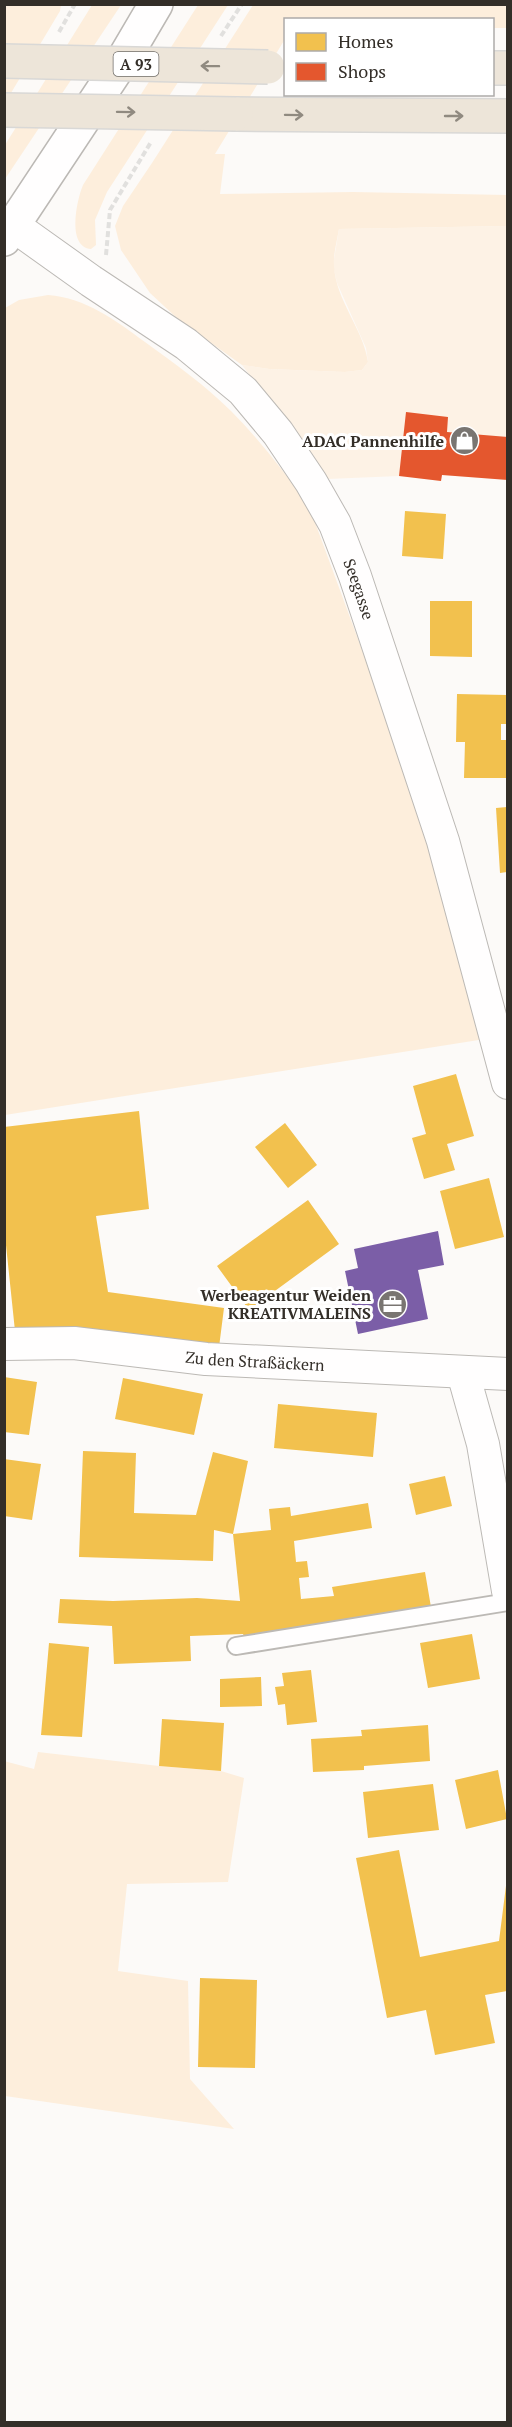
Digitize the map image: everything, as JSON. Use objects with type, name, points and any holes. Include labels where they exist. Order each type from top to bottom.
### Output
[{"type":"highway","name":"A 93","points":[[4,61],[277,67]]},
{"type":"highway","points":[[4,110],[507,116]]},
{"type":"main road","points":[[9,232],[126,55],[156,4]]},
{"type":"street","name":"Seegasse","points":[[9,232],[91,281],[186,344],[243,391],[278,433],[311,482],[334,524],[355,576],[439,830],[503,1052],[507,1083]]},
{"type":"street","name":"Zu den Straßäckern","points":[[4,1344],[74,1343],[206,1359],[507,1374]]},
{"type":"street","points":[[463,1373],[483,1444],[507,1592]]},
{"type":"lane","points":[[236,1646],[507,1602]]},
{"type":"shaded area","points":[[5,5],[61,5],[60,11],[5,103]]},
{"type":"shaded area","points":[[92,5],[121,5],[5,179],[5,145]]},
{"type":"shaded area","points":[[198,5],[228,5],[107,192],[95,220],[96,245],[91,249],[83,246],[78,240],[75,222],[83,185]]},
{"type":"shaded area","points":[[253,5],[507,5],[507,28],[494,28],[494,18],[284,18],[284,41],[215,154],[225,154],[220,194],[353,192],[507,195],[507,226],[339,229],[334,257],[336,279],[365,350],[368,362],[362,370],[345,372],[269,369],[242,365],[179,320],[150,293],[121,250],[115,226],[123,206]]},
{"type":"shaded area","points":[[507,226],[507,480],[442,475],[441,481],[399,476],[328,479],[242,365],[269,369],[345,372],[362,370],[368,362],[366,348],[337,283],[333,265],[339,229]]},
{"type":"shaded area","points":[[48,295],[75,301],[100,311],[200,383],[252,433],[309,506],[504,1036],[5,1115],[5,308],[19,300]]},
{"type":"shaded area","points":[[38,1752],[221,1771],[244,1778],[228,1882],[127,1884],[118,1971],[188,1981],[190,2079],[234,2129],[5,2096],[4,1761],[34,1769]]},
{"type":"building: Homes","points":[[405,511],[446,514],[443,559],[402,556]]},
{"type":"building: Homes","points":[[430,601],[472,601],[472,657],[430,656]]},
{"type":"building: Homes","points":[[457,694],[507,695],[507,724],[501,724],[501,740],[507,740],[507,778],[464,778],[465,742],[456,742]]},
{"type":"building: Homes","points":[[507,807],[507,872],[500,873],[496,808]]},
{"type":"building: Homes","points":[[456,1074],[474,1136],[447,1144],[455,1170],[424,1179],[412,1138],[426,1134],[413,1086]]},
{"type":"building: Homes","points":[[139,1111],[149,1209],[96,1216],[108,1292],[224,1308],[218,1355],[15,1331],[4,1226],[4,1127]]},
{"type":"building: Homes","points":[[285,1123],[317,1165],[288,1188],[255,1147]]},
{"type":"building: Homes","points":[[489,1178],[504,1237],[455,1249],[440,1191]]},
{"type":"building: Homes","points":[[308,1200],[339,1244],[249,1310],[217,1266]]},
{"type":"building: Homes","points":[[4,1377],[37,1382],[29,1435],[4,1432]]},
{"type":"building: Homes","points":[[123,1378],[203,1394],[194,1435],[115,1419]]},
{"type":"building: Homes","points":[[278,1404],[377,1413],[373,1457],[274,1448]]},
{"type":"building: Homes","points":[[83,1451],[136,1453],[134,1513],[196,1515],[213,1452],[248,1461],[233,1534],[214,1530],[213,1561],[79,1557]]},
{"type":"building: Homes","points":[[4,1459],[41,1464],[32,1520],[4,1516]]},
{"type":"building: Homes","points":[[445,1476],[452,1506],[416,1515],[409,1484]]},
{"type":"building: Homes","points":[[368,1503],[372,1528],[294,1541],[296,1562],[307,1561],[309,1577],[299,1578],[301,1599],[334,1596],[332,1587],[425,1572],[432,1613],[337,1627],[244,1636],[243,1634],[190,1636],[191,1661],[114,1664],[112,1626],[58,1623],[60,1599],[113,1601],[197,1598],[240,1601],[233,1534],[271,1530],[269,1509],[290,1507],[291,1516]]},
{"type":"building: Homes","points":[[472,1634],[480,1679],[428,1688],[420,1643]]},
{"type":"building: Homes","points":[[49,1643],[89,1647],[82,1737],[41,1735]]},
{"type":"building: Homes","points":[[311,1670],[317,1722],[287,1725],[285,1704],[278,1705],[275,1687],[284,1686],[282,1673]]},
{"type":"building: Homes","points":[[261,1677],[262,1706],[220,1707],[220,1679]]},
{"type":"building: Homes","points":[[162,1719],[224,1723],[221,1771],[159,1766]]},
{"type":"building: Homes","points":[[428,1725],[430,1761],[364,1766],[364,1770],[313,1772],[311,1739],[362,1736],[361,1730]]},
{"type":"building: Homes","points":[[498,1770],[507,1819],[466,1829],[455,1780]]},
{"type":"building: Homes","points":[[433,1784],[439,1830],[368,1838],[363,1792]]},
{"type":"building: Homes","points":[[399,1850],[420,1957],[499,1941],[507,1878],[507,1991],[485,1995],[495,2043],[435,2055],[426,2010],[387,2018],[356,1858]]},
{"type":"building: Homes","points":[[200,1978],[257,1980],[255,2068],[198,2067]]},
{"type":"building: Shops","points":[[406,412],[448,417],[447,432],[508,437],[508,480],[442,475],[441,481],[399,476]]},
{"type":"building: Offices","points":[[438,1231],[444,1265],[418,1270],[428,1319],[358,1334],[345,1271],[358,1268],[354,1249]]},
{"type":"place","name":"ADAC Pannenhilfe","points":[[465,441]]},
{"type":"place","name":"Werbeagentur Weiden KREATIVMALEINS","points":[[392,1304]]}]
